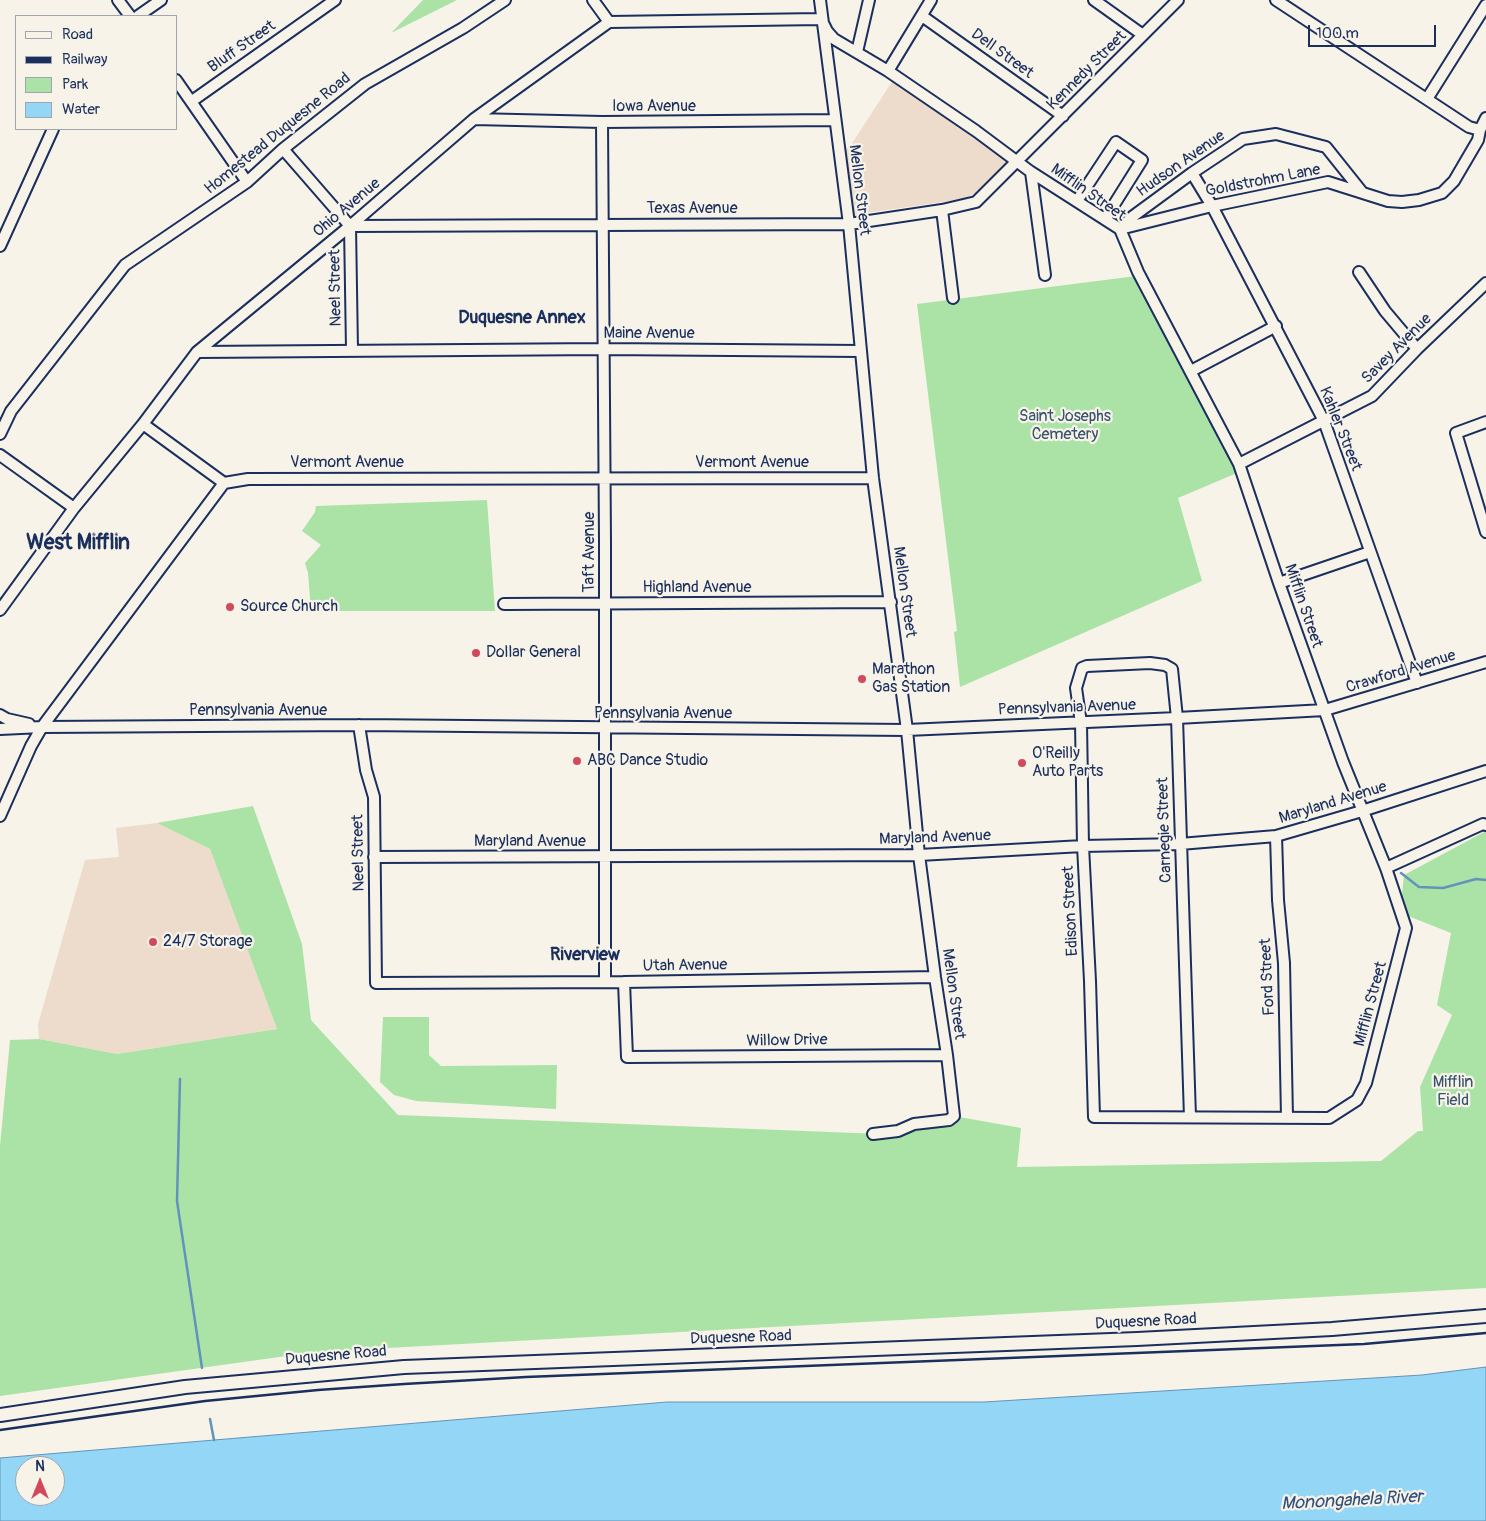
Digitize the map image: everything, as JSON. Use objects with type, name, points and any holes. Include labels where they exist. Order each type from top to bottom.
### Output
[{"type":"main road","name":"Duquesne Road","points":[[0,1415],[185,1387],[404,1367],[1137,1339],[1332,1329],[1486,1316]]},
{"type":"street","points":[[118,0],[129,15]]},
{"type":"street","points":[[139,15],[161,0]]},
{"type":"street","name":"Bluff Street","points":[[192,101],[335,0]]},
{"type":"street","name":"Homestead Duquesne Road","points":[[0,434],[11,411],[125,265],[247,182],[283,149],[365,84],[463,28],[505,0]]},
{"type":"street","points":[[593,0],[609,22],[821,19]]},
{"type":"street","name":"Mellon Street","points":[[820,0],[834,120],[849,224],[873,478],[891,602],[907,730],[919,855],[954,1116],[949,1120],[914,1124],[898,1131],[873,1134]]},
{"type":"street","points":[[857,52],[869,0]]},
{"type":"street","points":[[888,70],[932,0]]},
{"type":"street","points":[[1094,0],[1143,35]]},
{"type":"street","name":"Kennedy Street","points":[[1016,162],[1178,0]]},
{"type":"street","points":[[1276,0],[1469,127],[1480,130]]},
{"type":"street","points":[[1427,99],[1486,5]]},
{"type":"street","name":"Dell Street","points":[[922,16],[1063,116]]},
{"type":"street","name":"Mifflin Street","points":[[821,19],[826,31],[834,39],[888,70],[976,131],[1016,162],[1120,229],[1138,272],[1239,464],[1279,583],[1362,811],[1386,868],[1406,928],[1366,1083],[1357,1100],[1329,1118],[1094,1117]]},
{"type":"street","name":"Ohio Avenue","points":[[0,610],[74,508],[197,352],[350,226],[474,120],[609,22]]},
{"type":"street","points":[[178,83],[247,182]]},
{"type":"street","name":"Goldstrohm Lane","points":[[1120,229],[1212,206],[1328,182],[1388,201],[1419,200],[1442,193],[1454,181],[1478,140],[1480,130],[1486,118]]},
{"type":"street","name":"Iowa Avenue","points":[[474,120],[602,122],[834,120]]},
{"type":"street","name":"Taft Avenue","points":[[602,122],[605,478],[605,982]]},
{"type":"street","points":[[0,246],[53,130]]},
{"type":"street","name":"Hudson Avenue","points":[[1120,229],[1192,173],[1243,139],[1276,134],[1326,147],[1362,192]]},
{"type":"street","points":[[1077,200],[1116,142],[1142,160],[1105,219]]},
{"type":"street","points":[[283,149],[350,226]]},
{"type":"street","name":"Texas Avenue","points":[[350,226],[849,224],[942,210],[976,202],[1016,162]]},
{"type":"street","points":[[1031,172],[1044,275]]},
{"type":"street","name":"Kahler Street","points":[[1192,173],[1212,206],[1276,326],[1324,421],[1417,683]]},
{"type":"street","points":[[942,210],[953,298]]},
{"type":"street","name":"Neel Street","points":[[350,226],[352,350]]},
{"type":"street","points":[[1359,272],[1385,311],[1417,349]]},
{"type":"street","name":"Savey Avenue","points":[[1239,464],[1372,396],[1417,349],[1486,283]]},
{"type":"street","points":[[1191,371],[1276,326]]},
{"type":"street","name":"Maine Avenue","points":[[197,352],[603,349],[861,351]]},
{"type":"street","points":[[1486,422],[1456,432],[1486,532]]},
{"type":"street","points":[[0,816],[30,746],[42,727],[224,483],[142,424]]},
{"type":"street","points":[[0,455],[74,508]]},
{"type":"street","name":"Vermont Avenue","points":[[224,483],[248,478],[873,478]]},
{"type":"street","points":[[1279,583],[1370,552]]},
{"type":"street","name":"Highland Avenue","points":[[504,604],[891,602]]},
{"type":"street","name":"Crawford Avenue","points":[[1325,710],[1486,662]]},
{"type":"street","name":"Carnegie Street","points":[[1078,704],[1076,688],[1082,668],[1087,666],[1150,663],[1165,665],[1172,670],[1177,718],[1190,1117]]},
{"type":"street","name":"Edison Street","points":[[1078,704],[1081,722],[1082,846],[1090,981],[1094,1117]]},
{"type":"street","name":"Pennsylvania Avenue","points":[[0,729],[42,727],[359,725],[907,730],[1325,710]]},
{"type":"street","points":[[0,715],[7,719],[42,727]]},
{"type":"street","name":"Neel Street","points":[[359,725],[366,770],[373,793],[376,983]]},
{"type":"street","name":"Maryland Avenue","points":[[374,858],[919,855],[1082,846],[1180,844],[1276,836],[1362,811],[1486,771]]},
{"type":"street","points":[[1386,868],[1484,824],[1486,825]]},
{"type":"street","name":"Ford Street","points":[[1276,836],[1278,900],[1284,963],[1287,1118]]},
{"type":"street","name":"Utah Avenue","points":[[376,983],[624,982],[935,977]]},
{"type":"street","name":"Willow Drive","points":[[624,982],[628,1057],[947,1054]]},
{"type":"shaded area","points":[[893,80],[1010,159],[989,181],[975,193],[964,199],[852,215],[845,150],[851,145]]},
{"type":"shaded area","name":"24/7 Storage","points":[[157,823],[210,849],[277,1029],[117,1054],[39,1039],[38,1024],[85,860],[119,857],[116,828]]},
{"type":"green space","points":[[423,0],[457,0],[391,33]]},
{"type":"green space","name":"Saint Josephs Cemetery","points":[[1136,276],[1237,473],[1178,498],[1202,581],[960,687],[954,632],[957,631],[917,304]]},
{"type":"green space","points":[[487,500],[495,611],[311,611],[308,573],[305,563],[321,545],[302,531],[315,512],[316,506]]},
{"type":"green space","name":"Mifflin Field","points":[[253,806],[302,944],[311,1020],[398,1115],[881,1134],[954,1116],[1021,1128],[1017,1167],[1381,1161],[1418,1131],[1423,1131],[1420,1087],[1452,1015],[1437,1005],[1451,933],[1408,916],[1401,903],[1404,875],[1486,831],[1486,1288],[315,1352],[0,1396],[0,1146],[10,1040],[39,1039],[117,1054],[277,1029],[210,849],[157,823]]},
{"type":"green space","points":[[383,1017],[429,1017],[429,1055],[441,1066],[557,1065],[556,1109],[416,1101],[394,1095],[380,1082]]},
{"type":"water","name":"Monongahela River","points":[[1486,1367],[1486,1521],[0,1521],[0,1458],[15,1457],[15,1506],[65,1506],[65,1456],[24,1456],[667,1402],[984,1402],[1422,1375]]},
{"type":"waterway","points":[[1401,873],[1419,887],[1443,888],[1476,879],[1486,880]]},
{"type":"waterway","points":[[180,1079],[177,1201],[202,1368]]},
{"type":"waterway","points":[[210,1419],[214,1440]]},
{"type":"railway","points":[[0,1430],[205,1401],[404,1384],[526,1377],[1364,1344],[1486,1333]]},
{"type":"place","name":"Source Church","points":[[230,607]]},
{"type":"place","name":"Dollar General","points":[[476,653]]},
{"type":"place","name":"Marathon Gas Station","points":[[862,679]]},
{"type":"place","name":"ABC Dance Studio","points":[[577,761]]},
{"type":"place","name":"O'Reilly Auto Parts","points":[[1022,763]]},
{"type":"place","name":"24/7 Storage","points":[[153,942]]},
{"type":"district","name":"Duquesne Annex","points":[[522,318]]},
{"type":"district","name":"West Mifflin","points":[[78,544]]},
{"type":"district","name":"Riverview","points":[[585,955]]}]
